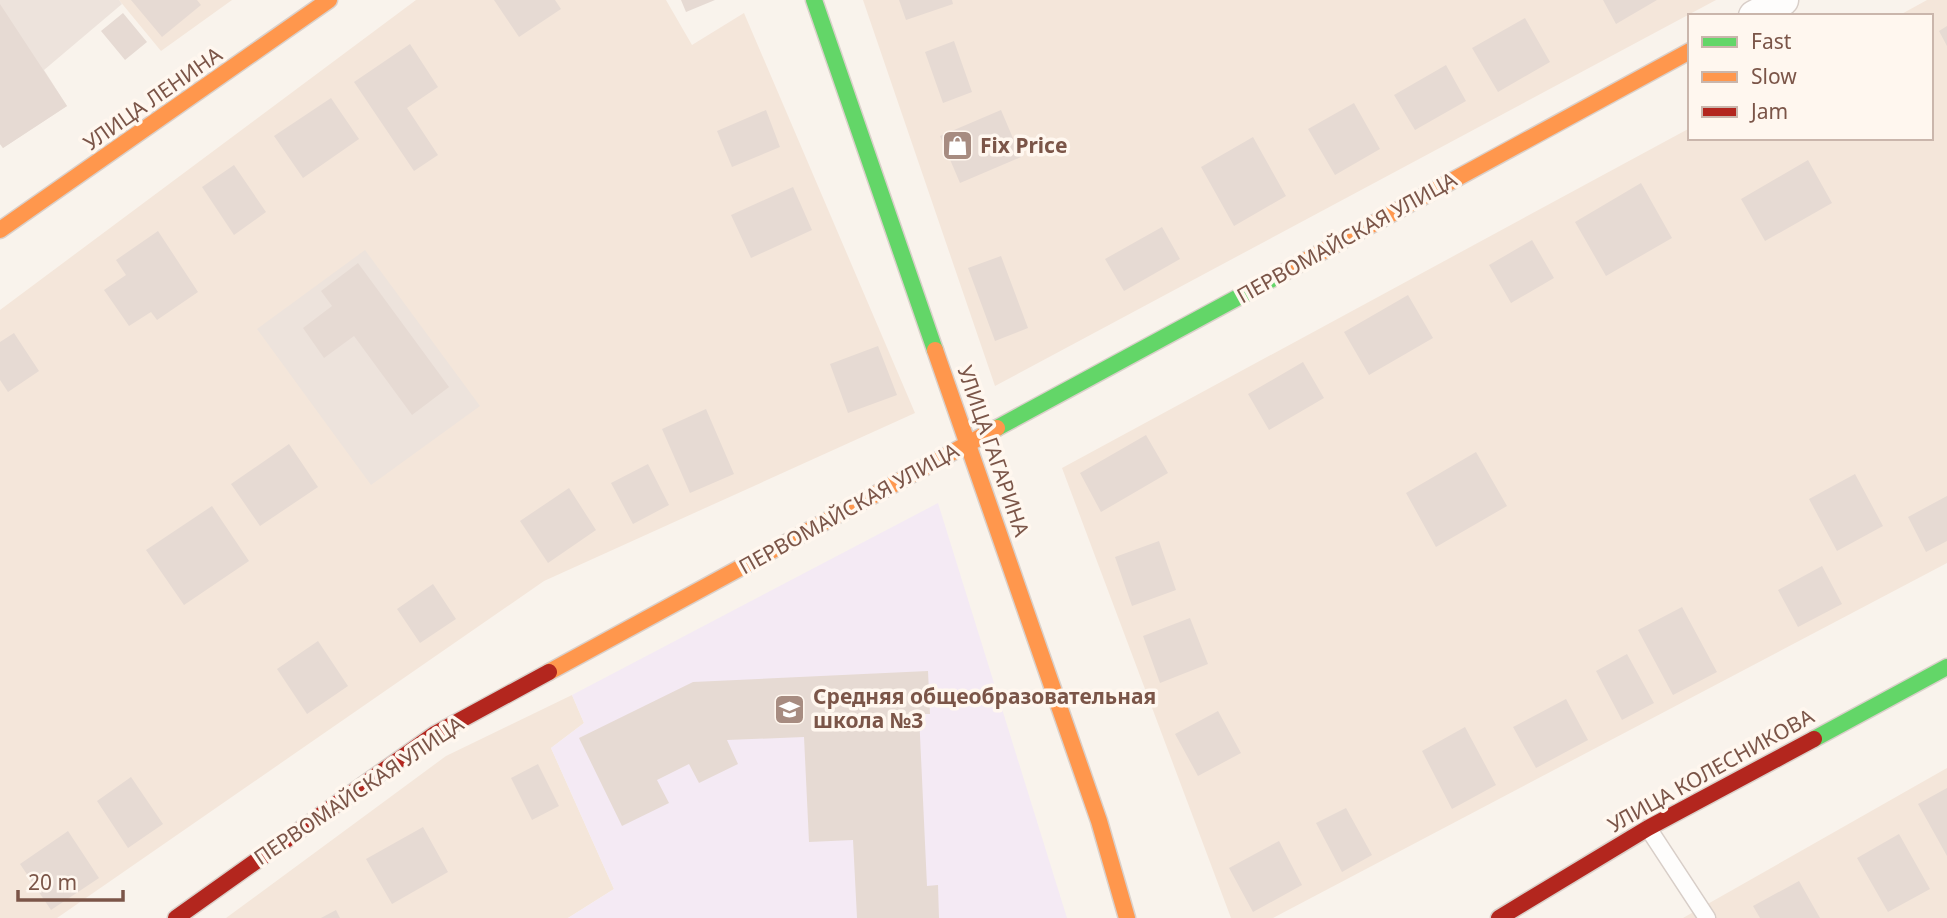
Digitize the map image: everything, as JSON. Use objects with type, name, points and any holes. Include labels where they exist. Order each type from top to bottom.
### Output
[{"type":"street","name":"УЛИЦА ЛЕНИНА","points":[[0,230],[329,0]]},
{"type":"street","name":"УЛИЦА ГАГАРИНА","points":[[814,0],[1099,821],[1126,918]]},
{"type":"street","points":[[1758,14],[1783,0]]},
{"type":"street","name":"ПЕРВОМАЙСКАЯ УЛИЦА","points":[[176,918],[435,734],[1688,52]]},
{"type":"street","name":"УЛИЦА КОЛЕСНИКОВА","points":[[1499,918],[1648,828],[1947,667]]},
{"type":"lane","points":[[1648,828],[1707,918]]},
{"type":"shaded area","points":[[0,0],[119,0],[122,4],[44,70],[67,106],[3,148],[0,144]]},
{"type":"shaded area","points":[[119,0],[232,0],[161,51]]},
{"type":"shaded area","points":[[416,0],[666,0],[692,45],[744,13],[915,413],[544,581],[57,918],[0,918],[0,310]]},
{"type":"shaded area","points":[[863,0],[1716,0],[1688,14],[995,386]]},
{"type":"shaded area","points":[[1927,0],[1947,0],[1947,563],[1273,918],[1231,918],[1062,468],[1688,129],[1688,140],[1933,140],[1933,14],[1902,14]]},
{"type":"shaded area","points":[[365,250],[480,406],[371,485],[257,329]]},
{"type":"shaded area","name":"Средняя общеобразовательная школа №3","points":[[938,503],[1067,918],[568,918],[614,889],[551,748],[584,723],[572,695]]},
{"type":"shaded area","points":[[572,695],[584,723],[551,748],[614,889],[568,918],[226,918],[446,756]]},
{"type":"shaded area","points":[[1947,768],[1947,918],[1683,918]]},
{"type":"building","points":[[131,0],[197,0],[201,5],[162,37]]},
{"type":"building","points":[[494,0],[555,0],[561,9],[519,37]]},
{"type":"building","points":[[681,0],[715,0],[686,12]]},
{"type":"building","points":[[899,0],[952,0],[953,4],[906,20]]},
{"type":"building","points":[[1603,0],[1657,0],[1616,24]]},
{"type":"building","points":[[0,4],[67,106],[3,148],[0,144]]},
{"type":"building","points":[[123,13],[147,42],[125,60],[101,31]]},
{"type":"building","points":[[1525,18],[1550,62],[1498,92],[1472,48]]},
{"type":"building","points":[[1947,26],[1947,46],[1939,31]]},
{"type":"building","points":[[954,41],[972,92],[943,103],[925,52]]},
{"type":"building","points":[[410,44],[438,87],[407,108],[438,155],[414,171],[354,82]]},
{"type":"building","points":[[1446,65],[1466,101],[1415,130],[1394,95]]},
{"type":"building","points":[[331,98],[359,139],[303,178],[274,136]]},
{"type":"building","points":[[1354,103],[1380,149],[1335,175],[1308,129]]},
{"type":"building","points":[[766,110],[780,147],[732,167],[717,131]]},
{"type":"building","points":[[1001,110],[1021,157],[960,183],[940,136]]},
{"type":"building","points":[[1253,137],[1286,196],[1234,226],[1201,167]]},
{"type":"building","points":[[1808,160],[1832,203],[1765,241],[1741,199]]},
{"type":"building","points":[[234,165],[266,212],[234,235],[202,187]]},
{"type":"building","points":[[1641,183],[1672,238],[1606,276],[1575,222]]},
{"type":"building","points":[[793,187],[812,230],[751,258],[731,215]]},
{"type":"building","points":[[1162,227],[1180,259],[1124,291],[1105,259]]},
{"type":"building","points":[[158,231],[198,292],[157,320],[151,312],[129,326],[104,290],[126,275],[116,260]]},
{"type":"building","points":[[1532,240],[1554,278],[1511,303],[1489,265]]},
{"type":"building","points":[[1001,256],[1028,328],[995,341],[968,268]]},
{"type":"building","points":[[358,263],[449,387],[412,415],[354,336],[324,358],[303,328],[332,306],[321,291]]},
{"type":"building","points":[[1408,295],[1433,338],[1369,375],[1344,332]]},
{"type":"building","points":[[14,333],[39,371],[8,392],[0,380],[0,342]]},
{"type":"building","points":[[878,346],[897,395],[848,413],[830,364]]},
{"type":"building","points":[[1303,362],[1324,398],[1269,430],[1248,394]]},
{"type":"building","points":[[706,409],[734,474],[690,493],[662,429]]},
{"type":"building","points":[[1146,435],[1168,473],[1101,512],[1080,473]]},
{"type":"building","points":[[289,444],[318,487],[260,526],[231,484]]},
{"type":"building","points":[[1476,452],[1507,506],[1436,547],[1406,493]]},
{"type":"building","points":[[648,464],[669,505],[633,524],[611,483]]},
{"type":"building","points":[[1855,474],[1883,526],[1837,551],[1809,499]]},
{"type":"building","points":[[569,488],[596,530],[548,563],[520,521]]},
{"type":"building","points":[[1947,496],[1947,541],[1926,552],[1908,517]]},
{"type":"building","points":[[212,506],[249,561],[184,605],[146,550]]},
{"type":"building","points":[[1159,541],[1176,590],[1132,606],[1115,557]]},
{"type":"building","points":[[1822,566],[1842,604],[1798,627],[1778,590]]},
{"type":"building","points":[[433,584],[456,619],[420,643],[397,609]]},
{"type":"building","points":[[1682,607],[1717,672],[1673,695],[1638,630]]},
{"type":"building","points":[[1190,618],[1208,664],[1160,683],[1143,636]]},
{"type":"building","points":[[318,641],[348,686],[307,714],[277,669]]},
{"type":"building","points":[[1627,654],[1654,703],[1622,720],[1596,671]]},
{"type":"building","points":[[928,671],[930,714],[919,714],[927,886],[938,885],[939,918],[857,918],[853,840],[809,842],[804,737],[727,740],[738,764],[699,783],[689,764],[657,780],[669,803],[622,826],[579,738],[693,682]]},
{"type":"building","points":[[1566,699],[1588,740],[1536,768],[1513,727]]},
{"type":"building","points":[[1218,711],[1241,753],[1198,776],[1175,734]]},
{"type":"building","points":[[1465,727],[1496,785],[1452,809],[1422,751]]},
{"type":"building","points":[[538,764],[559,806],[532,820],[511,778]]},
{"type":"building","points":[[131,777],[163,824],[128,848],[97,801]]},
{"type":"building","points":[[1947,788],[1947,856],[1918,804]]},
{"type":"building","points":[[1346,808],[1372,855],[1342,872],[1316,823]]},
{"type":"building","points":[[423,827],[448,872],[392,904],[366,859]]},
{"type":"building","points":[[68,831],[99,878],[51,910],[20,864]]},
{"type":"building","points":[[1899,834],[1930,889],[1888,912],[1857,858]]},
{"type":"building","points":[[1279,841],[1302,885],[1253,912],[1229,868]]},
{"type":"building","points":[[1799,881],[1820,918],[1760,918],[1753,906]]},
{"type":"building","points":[[336,910],[340,918],[321,918]]},
{"type":"traffic: fast","points":[[814,0],[935,350]]},
{"type":"traffic: fast","points":[[997,428],[1283,273]]},
{"type":"traffic: fast","points":[[1814,739],[1947,667]]},
{"type":"traffic: slow","points":[[0,230],[329,0]]},
{"type":"traffic: slow","points":[[1283,273],[1688,52]]},
{"type":"traffic: slow","points":[[935,350],[1099,821],[1127,918]]},
{"type":"traffic: slow","points":[[549,672],[997,428]]},
{"type":"traffic: jam","points":[[176,918],[435,734],[549,672]]},
{"type":"traffic: jam","points":[[1499,918],[1648,828],[1814,739]]},
{"type":"place","name":"Fix Price","points":[[957,146]]},
{"type":"place","name":"Средняя общеобразовательная школа №3","points":[[790,709]]}]
